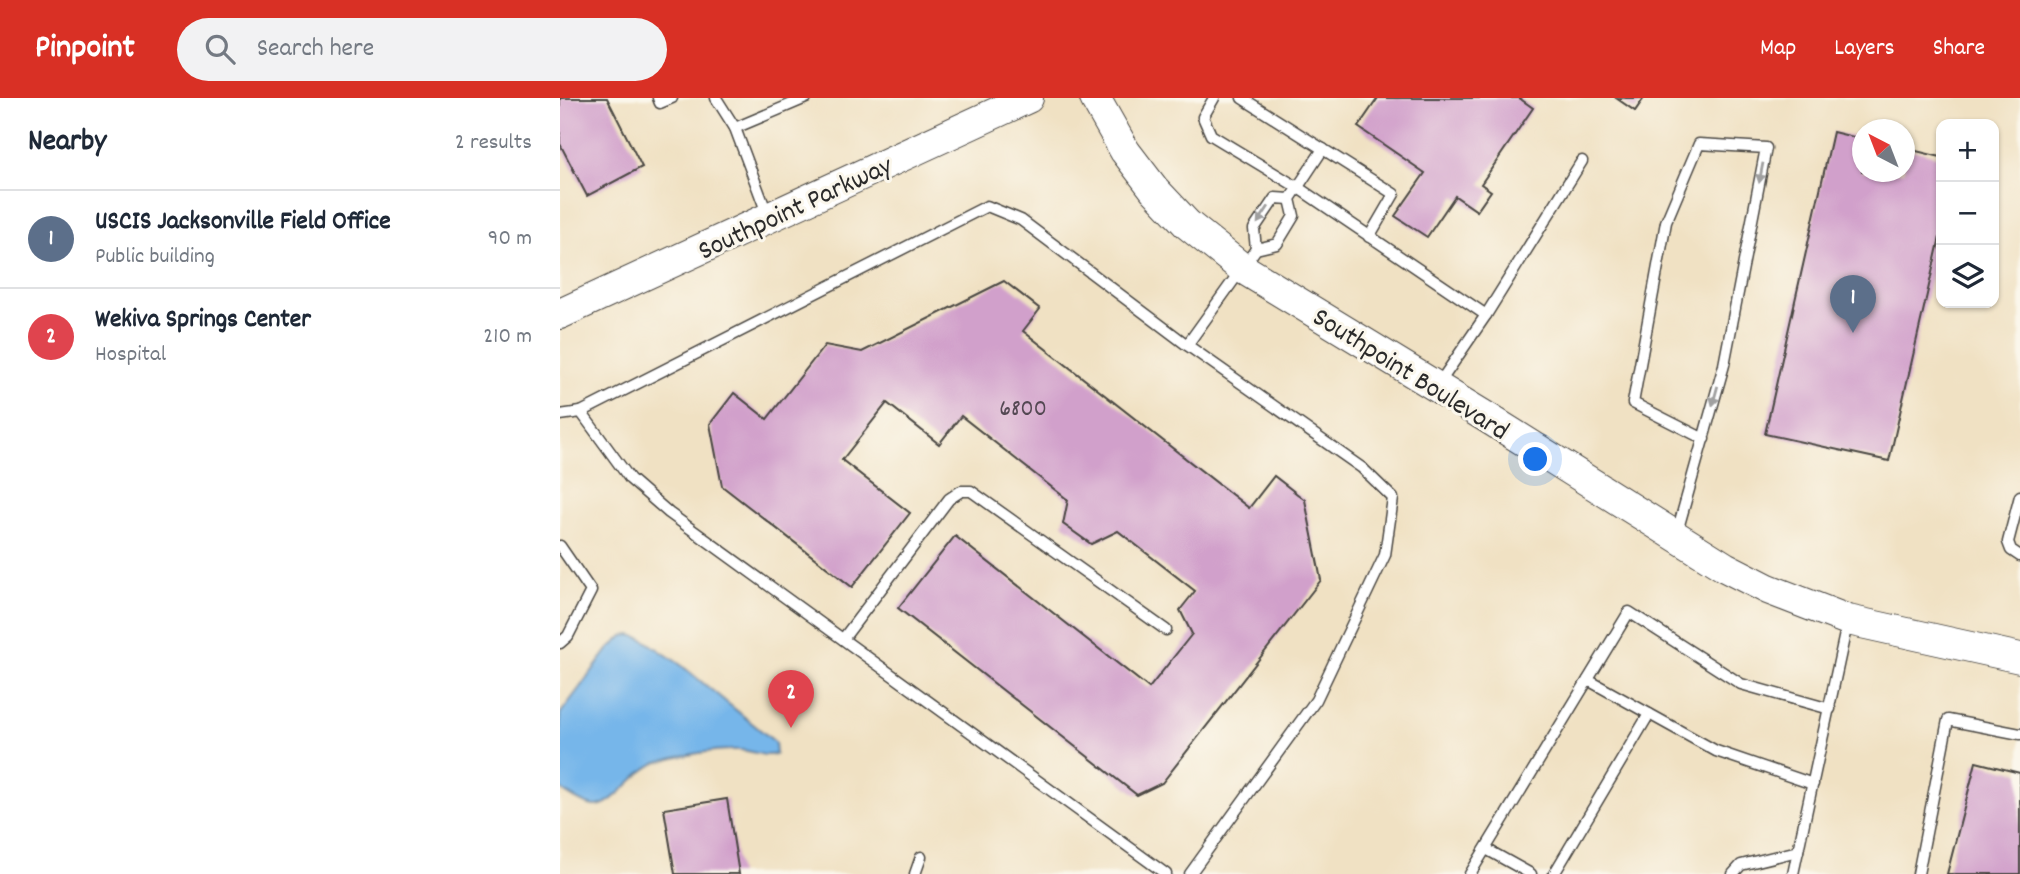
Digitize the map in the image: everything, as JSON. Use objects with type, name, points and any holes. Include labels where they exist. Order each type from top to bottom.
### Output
[{"type":"street","name":"Southpoint Parkway","points":[[560,314],[1028,98]]},
{"type":"street","name":"Southpoint Boulevard","points":[[1095,98],[1118,141],[1154,189],[1187,224],[1249,258],[1437,387],[1725,567],[1768,589],[1848,620],[2020,658]]},
{"type":"lane","points":[[658,98],[660,103],[672,98]]},
{"type":"lane","points":[[716,98],[735,128],[769,218]]},
{"type":"lane","points":[[735,128],[806,98]]},
{"type":"lane","points":[[1214,98],[1203,117],[1211,135],[1297,187],[1486,315]]},
{"type":"lane","points":[[1242,98],[1394,194],[1369,237]]},
{"type":"lane","points":[[1676,537],[1704,439],[1724,365],[1766,148],[1699,144],[1666,222],[1633,403],[1704,439]]},
{"type":"lane","points":[[1249,258],[1277,244],[1294,216],[1290,199],[1323,149]]},
{"type":"lane","points":[[1437,387],[1486,315],[1582,161]]},
{"type":"lane","points":[[1187,345],[1249,258],[1254,229],[1275,198],[1290,199]]},
{"type":"lane","points":[[560,415],[581,412],[988,206],[1021,220],[1187,345],[1362,468],[1394,498],[1385,555],[1316,700],[1190,874]]},
{"type":"lane","points":[[581,412],[630,479],[669,513],[1166,874]]},
{"type":"lane","points":[[843,639],[949,499],[961,491],[971,491],[1166,630]]},
{"type":"lane","points":[[2020,496],[2008,542],[2011,550],[2020,556]]},
{"type":"lane","points":[[560,545],[591,591],[568,636],[560,643]]},
{"type":"lane","points":[[1471,874],[1629,612],[1741,684],[1830,709]]},
{"type":"lane","points":[[1793,874],[1848,620]]},
{"type":"lane","points":[[1588,680],[1716,751],[1814,783]]},
{"type":"lane","points":[[1554,874],[1649,714]]},
{"type":"lane","points":[[1918,874],[1948,720],[2020,734]]},
{"type":"lane","points":[[1486,849],[1531,874]]},
{"type":"lane","points":[[1733,874],[1741,865],[1798,851]]},
{"type":"lane","points":[[915,874],[921,857]]},
{"type":"water","points":[[631,635],[643,639],[681,665],[775,742],[776,754],[719,750],[659,762],[642,772],[618,795],[602,805],[585,803],[560,789],[560,714],[608,650],[623,636]]},
{"type":"building","points":[[560,98],[607,98],[642,167],[587,196],[560,144]]},
{"type":"building","points":[[1378,98],[1519,98],[1533,108],[1481,184],[1491,191],[1477,211],[1455,196],[1427,237],[1395,216],[1425,173],[1358,127]]},
{"type":"building","points":[[1616,98],[1644,98],[1635,111]]},
{"type":"building","points":[[1833,132],[1852,137],[1852,182],[1915,182],[1915,151],[1936,156],[1936,255],[1889,461],[1765,434]]},
{"type":"building","points":[[1004,281],[1040,309],[1023,331],[1249,508],[1274,476],[1305,500],[1321,580],[1162,783],[1137,795],[898,608],[955,536],[1149,688],[1192,634],[1180,610],[1195,591],[1118,531],[1091,544],[1063,524],[1068,500],[961,416],[939,444],[887,403],[842,460],[910,513],[852,587],[722,486],[710,424],[734,393],[767,419],[825,345],[862,352]]},
{"type":"building","points":[[1976,762],[2020,773],[2020,874],[1947,874]]},
{"type":"building","points":[[727,799],[739,874],[675,874],[664,809]]},
{"type":"place","name":"USCIS Jacksonville Field Office","points":[[1853,333]]},
{"type":"place","name":"Wekiva Springs Center","points":[[791,728]]}]
